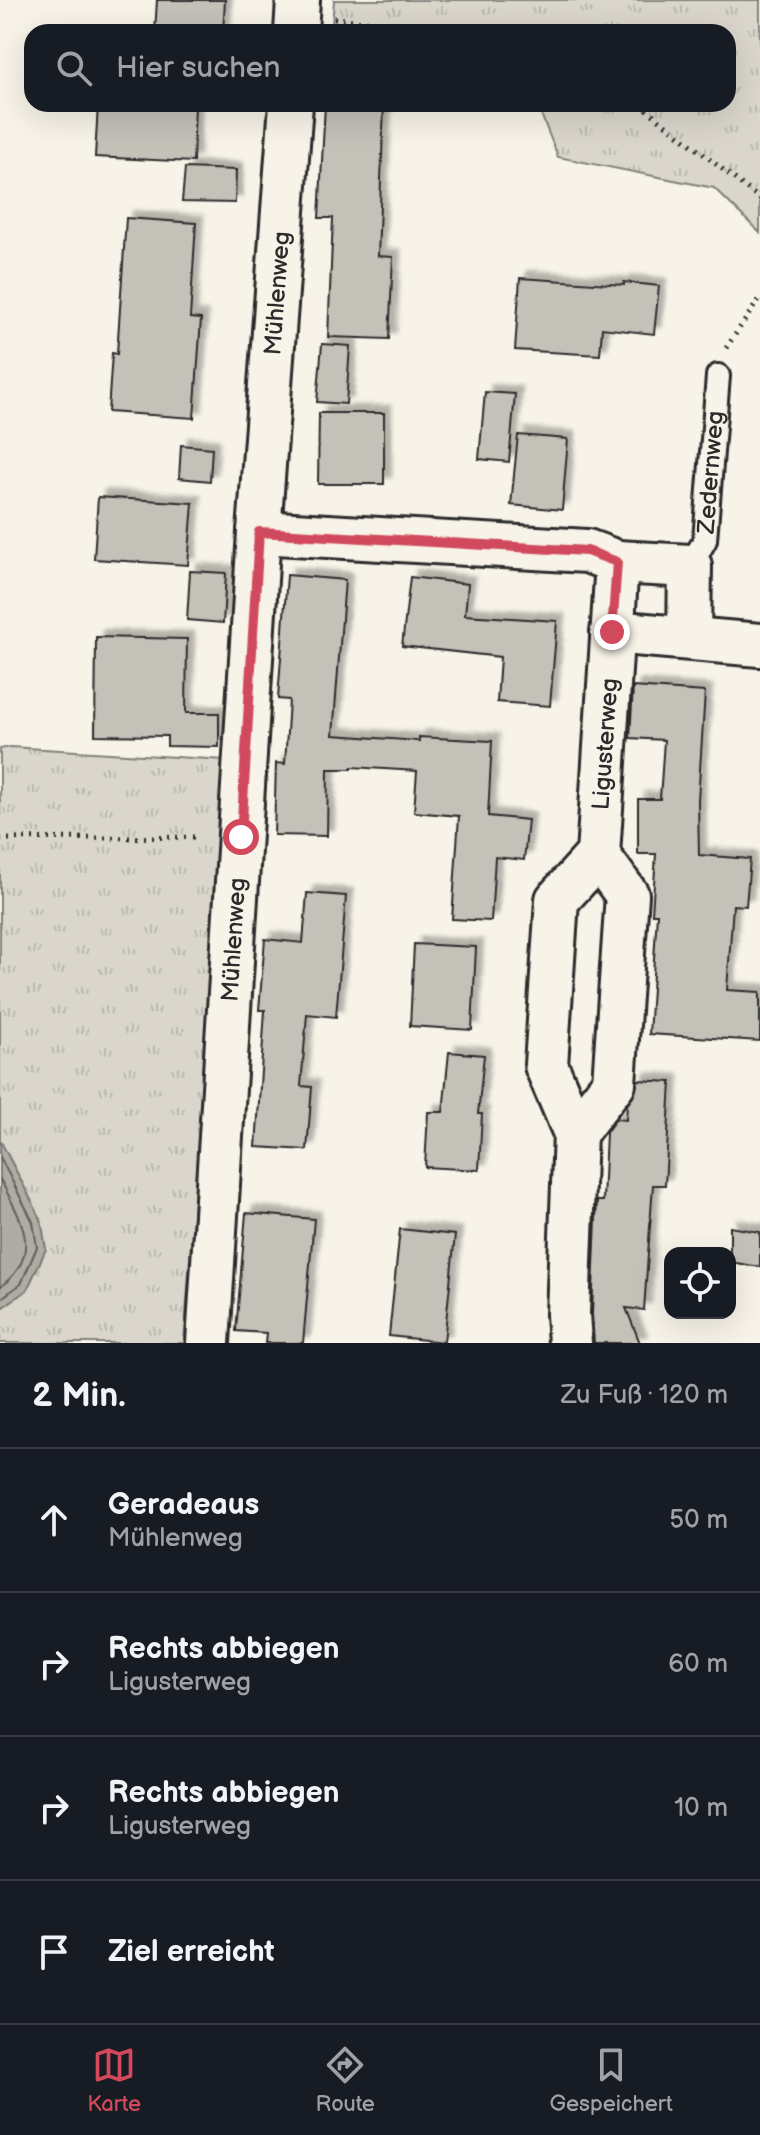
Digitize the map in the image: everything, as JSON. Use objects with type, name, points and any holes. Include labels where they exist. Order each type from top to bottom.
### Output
[{"type":"street","name":"Mühlenweg","points":[[208,1343],[259,532],[290,112]]},
{"type":"street","points":[[259,532],[587,551],[617,562]]},
{"type":"street","name":"Zedernweg","points":[[617,562],[690,566],[689,637]]},
{"type":"street","name":"Ligusterweg","points":[[598,855],[617,562]]},
{"type":"street","points":[[612,632],[760,645]]},
{"type":"street","points":[[570,1343],[568,1314],[575,1133],[546,1065],[557,900],[598,855],[627,895],[614,1083],[575,1133]]},
{"type":"lane","name":"Zedernweg","points":[[690,566],[705,540],[718,376]]},
{"type":"path","points":[[297,15],[390,24]]},
{"type":"path","points":[[650,112],[760,199]]},
{"type":"path","points":[[718,376],[728,343],[760,298]]},
{"type":"path","points":[[0,839],[241,837]]},
{"type":"green space","points":[[334,0],[760,0],[760,233],[714,188],[558,157],[540,112],[736,112],[736,24],[332,24]]},
{"type":"green space","points":[[10,747],[225,760],[184,1343],[0,1343],[0,749]]},
{"type":"water","points":[[0,1140],[41,1219],[46,1249],[27,1290],[0,1309]]},
{"type":"building","points":[[157,0],[225,0],[224,24],[156,24]]},
{"type":"building","points":[[98,112],[195,112],[193,162],[95,157]]},
{"type":"building","points":[[325,112],[384,112],[378,256],[393,257],[389,339],[328,337],[333,218],[319,218]]},
{"type":"building","points":[[185,168],[236,170],[235,203],[182,202]]},
{"type":"building","points":[[126,218],[196,223],[190,318],[201,319],[194,418],[108,412],[112,353],[117,354]]},
{"type":"building","points":[[520,278],[659,286],[654,334],[602,328],[600,355],[515,350]]},
{"type":"building","points":[[322,344],[350,346],[346,404],[317,402]]},
{"type":"building","points":[[485,392],[515,394],[509,462],[479,459]]},
{"type":"building","points":[[319,413],[384,413],[384,484],[318,484]]},
{"type":"building","points":[[518,435],[568,439],[562,510],[511,505]]},
{"type":"building","points":[[181,445],[212,448],[210,481],[179,478]]},
{"type":"building","points":[[98,497],[193,503],[188,565],[94,559]]},
{"type":"building","points":[[190,571],[226,573],[223,623],[187,620]]},
{"type":"building","points":[[287,575],[345,580],[333,735],[419,741],[419,737],[492,741],[488,816],[528,820],[524,860],[495,857],[491,921],[452,919],[459,816],[414,812],[417,771],[352,767],[328,769],[327,836],[274,835],[276,763],[285,764],[289,700],[278,699]]},
{"type":"building","points":[[410,577],[468,584],[465,615],[557,621],[550,706],[497,702],[500,657],[402,646]]},
{"type":"building","points":[[96,637],[187,639],[186,713],[219,713],[219,747],[167,746],[167,736],[95,735]]},
{"type":"building","points":[[633,687],[705,692],[698,800],[699,855],[750,859],[746,906],[733,905],[727,990],[760,992],[760,1041],[649,1034],[657,914],[652,914],[656,854],[638,854],[638,799],[660,799],[664,740],[630,738]]},
{"type":"building","points":[[307,893],[346,896],[336,1017],[307,1014],[301,1086],[312,1087],[307,1150],[256,1147],[265,1010],[259,1010],[265,939],[303,943]]},
{"type":"building","points":[[414,944],[476,947],[472,1030],[410,1026]]},
{"type":"building","points":[[449,1052],[484,1055],[478,1114],[482,1114],[479,1170],[425,1167],[428,1112],[443,1112]]},
{"type":"building","points":[[638,1080],[671,1082],[665,1185],[653,1185],[644,1310],[626,1308],[640,1343],[594,1343],[592,1314],[597,1201],[603,1201],[606,1132],[616,1119],[626,1120],[627,1105]]},
{"type":"building","points":[[246,1213],[314,1219],[303,1343],[265,1343],[266,1333],[236,1331]]},
{"type":"building","points":[[730,1227],[760,1232],[760,1267],[736,1263],[736,1247],[730,1247]]},
{"type":"building","points":[[400,1229],[455,1235],[444,1342],[389,1336]]},
{"type":"route","points":[[241,837],[259,532],[587,551],[617,562],[612,632]]}]
